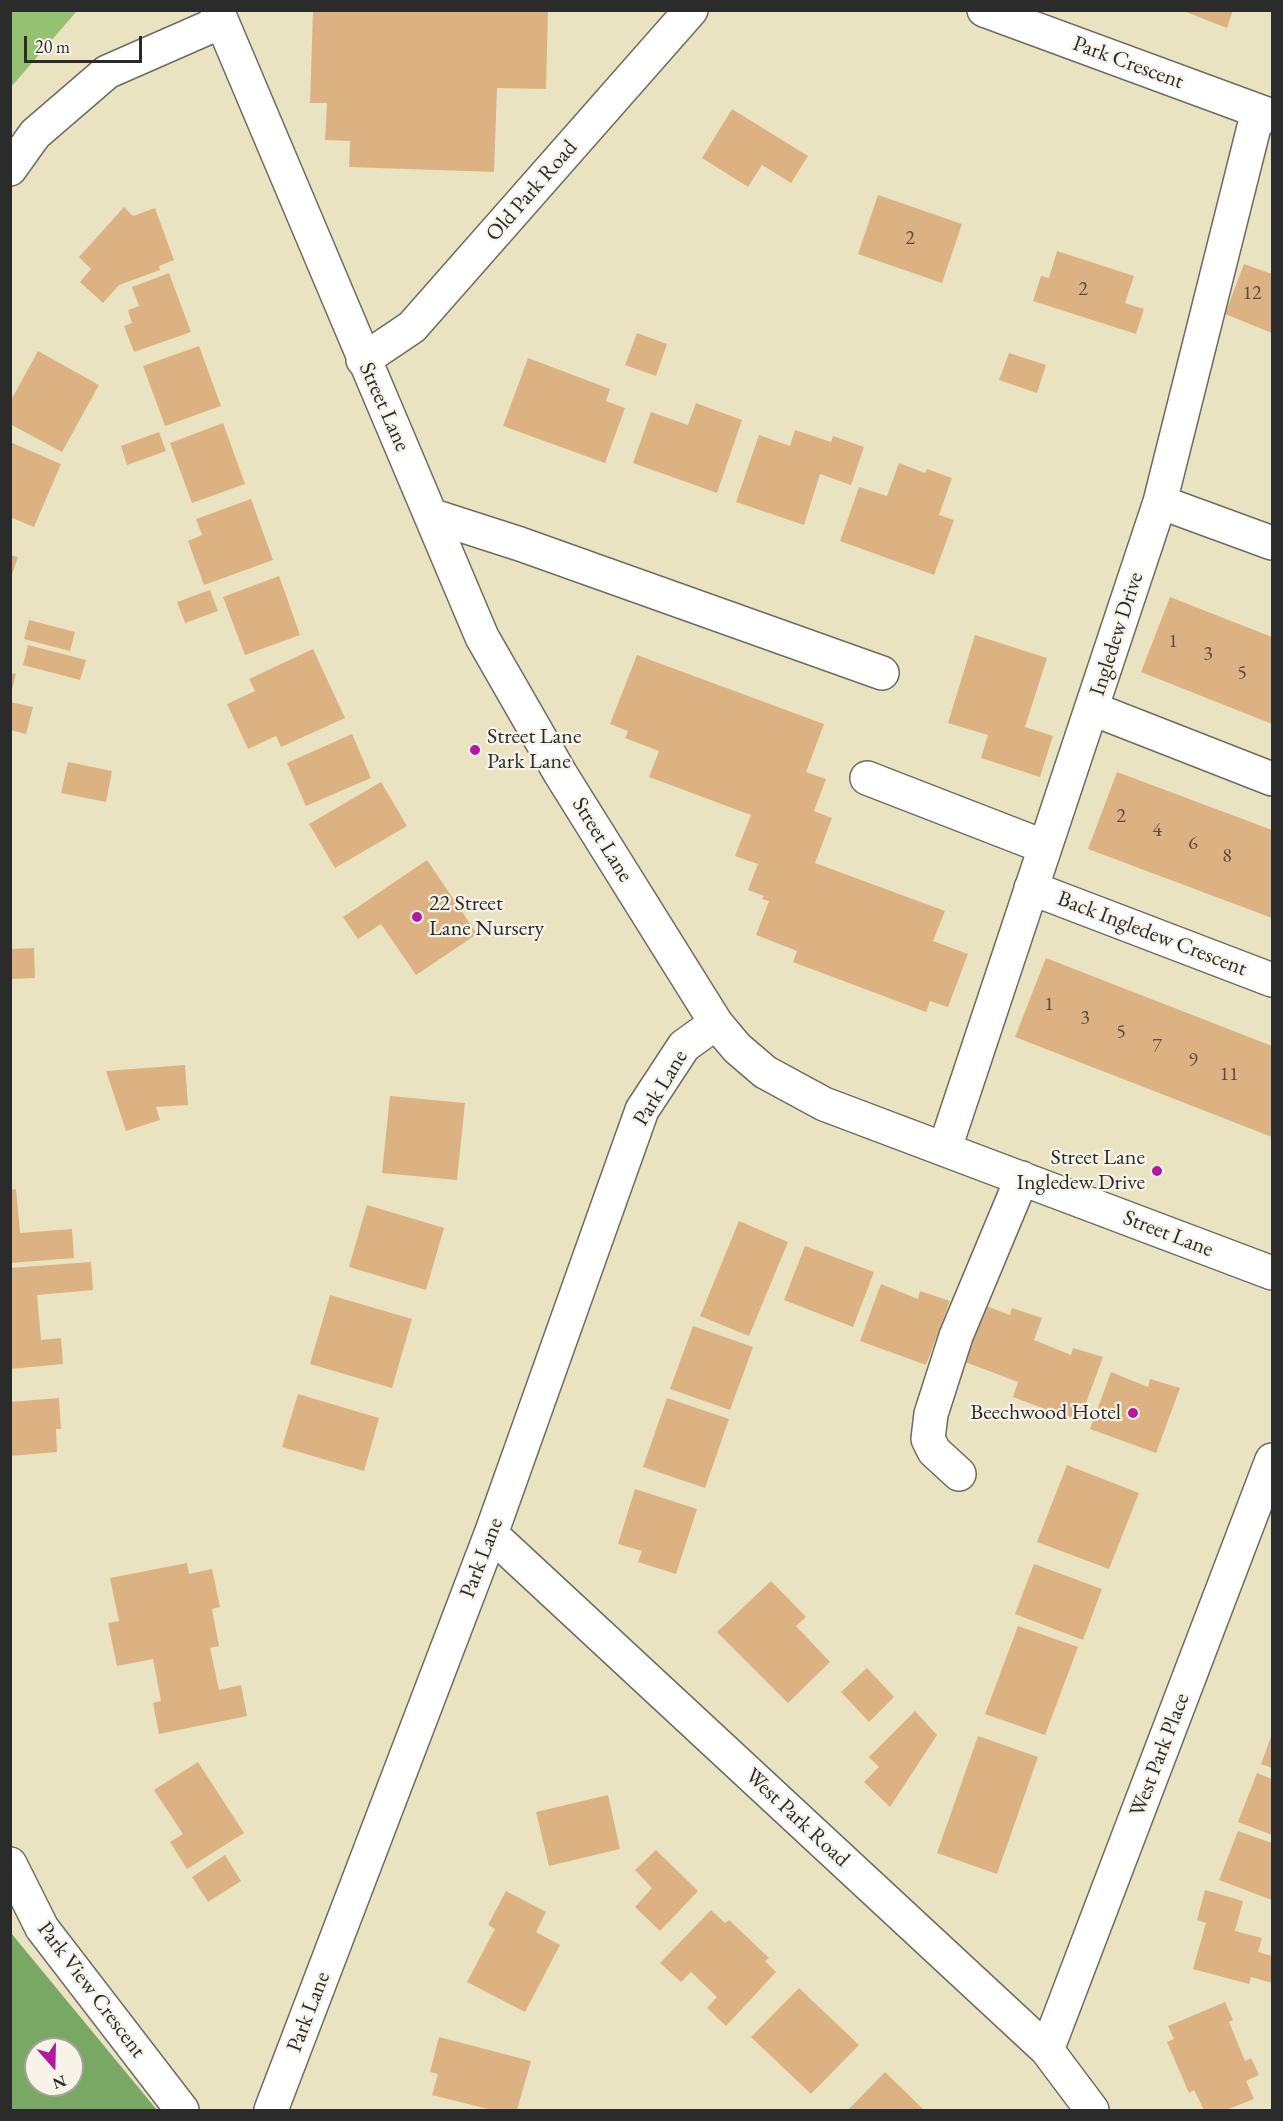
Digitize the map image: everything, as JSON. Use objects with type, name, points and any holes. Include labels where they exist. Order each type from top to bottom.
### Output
[{"type":"street","name":"Old Park Road","points":[[363,360],[412,327],[691,10]]},
{"type":"street","name":"Park Crescent","points":[[984,10],[1265,114]]},
{"type":"street","name":"Street Lane","points":[[219,16],[482,637],[560,773],[716,1023],[737,1048],[765,1072],[824,1104],[1272,1274]]},
{"type":"street","points":[[10,169],[35,134],[107,72],[219,16]]},
{"type":"street","name":"Ingledew Drive","points":[[945,1148],[1160,502],[1265,114]]},
{"type":"street","points":[[1160,502],[1272,543]]},
{"type":"street","points":[[432,516],[520,544],[882,673]]},
{"type":"street","points":[[1093,709],[1272,779]]},
{"type":"street","points":[[867,778],[1045,847]]},
{"type":"street","name":"Back Ingledew Crescent","points":[[1031,888],[1272,980]]},
{"type":"street","name":"Park Lane","points":[[271,2110],[491,1534],[642,1110],[684,1046],[716,1023]]},
{"type":"street","points":[[959,1474],[934,1451],[928,1439],[930,1421],[956,1336],[1022,1178]]},
{"type":"street","name":"West Park Place","points":[[1047,2050],[1272,1460]]},
{"type":"street","name":"West Park Road","points":[[491,1534],[1047,2050],[1092,2110]]},
{"type":"street","name":"Park View Crescent","points":[[10,1864],[42,1928],[182,2110]]},
{"type":"green space","points":[[10,11],[77,11],[11,87]]},
{"type":"green space","points":[[11,1933],[157,2110],[11,2110]]},
{"type":"building","points":[[313,10],[548,10],[546,89],[497,88],[494,172],[349,167],[350,141],[325,140],[327,103],[310,103]]},
{"type":"building","points":[[1181,10],[1233,10],[1227,28]]},
{"type":"building","points":[[732,109],[808,156],[791,183],[762,165],[748,187],[702,158]]},
{"type":"building","points":[[878,195],[962,224],[942,283],[858,254]]},
{"type":"building","points":[[124,207],[133,216],[155,208],[174,260],[159,266],[160,270],[119,285],[103,303],[80,282],[91,269],[79,257]]},
{"type":"building","points":[[1057,251],[1134,276],[1125,303],[1144,309],[1136,334],[1033,301],[1041,276],[1049,278]]},
{"type":"building","points":[[1244,264],[1272,274],[1272,333],[1225,314]]},
{"type":"building","points":[[169,273],[191,332],[134,352],[124,326],[132,323],[128,310],[139,306],[132,287]]},
{"type":"building","points":[[637,333],[667,344],[656,376],[625,365]]},
{"type":"building","points":[[199,346],[221,406],[165,426],[143,366]]},
{"type":"building","points":[[38,351],[99,385],[62,452],[10,424],[10,402]]},
{"type":"building","points":[[1009,353],[1046,365],[1037,393],[999,380]]},
{"type":"building","points":[[528,358],[610,389],[606,401],[625,408],[605,463],[503,426]]},
{"type":"building","points":[[696,403],[742,420],[717,493],[633,463],[651,412],[688,425]]},
{"type":"building","points":[[223,423],[245,484],[192,503],[170,443]]},
{"type":"building","points":[[795,430],[831,442],[833,436],[864,447],[851,485],[820,474],[804,525],[736,502],[759,435],[790,446]]},
{"type":"building","points":[[159,432],[166,451],[127,465],[121,446]]},
{"type":"building","points":[[10,442],[61,464],[34,527],[10,517]]},
{"type":"building","points":[[899,463],[925,473],[927,469],[952,478],[939,515],[954,520],[934,575],[840,541],[859,487],[887,496]]},
{"type":"building","points":[[251,499],[273,560],[204,585],[188,541],[202,535],[196,519]]},
{"type":"building","points":[[10,555],[18,557],[11,577],[10,577]]},
{"type":"building","points":[[279,576],[300,635],[245,655],[223,597]]},
{"type":"building","points":[[210,590],[218,611],[185,623],[177,602]]},
{"type":"building","points":[[1170,597],[1272,637],[1272,724],[1141,672]]},
{"type":"building","points":[[29,620],[75,632],[70,651],[24,639]]},
{"type":"building","points":[[975,635],[1047,658],[1025,727],[1053,736],[1040,777],[981,758],[988,735],[948,723]]},
{"type":"building","points":[[28,645],[86,660],[80,680],[23,665]]},
{"type":"building","points":[[313,649],[345,718],[281,747],[276,736],[248,749],[227,704],[255,691],[249,679]]},
{"type":"building","points":[[637,655],[824,724],[806,772],[826,779],[814,811],[832,818],[815,863],[945,911],[933,941],[968,954],[948,1007],[930,1001],[926,1012],[793,962],[797,951],[756,935],[769,901],[762,899],[764,896],[748,890],[758,864],[735,856],[751,815],[649,777],[659,751],[625,738],[628,731],[610,724]]},
{"type":"building","points":[[10,673],[16,674],[11,693],[10,693]]},
{"type":"building","points":[[10,702],[33,707],[26,734],[10,730]]},
{"type":"building","points":[[352,734],[371,778],[306,806],[287,763]]},
{"type":"building","points":[[68,762],[112,771],[106,802],[61,793]]},
{"type":"building","points":[[1117,772],[1272,830],[1272,918],[1088,849]]},
{"type":"building","points":[[381,782],[407,826],[335,868],[309,824]]},
{"type":"building","points":[[427,860],[477,934],[416,975],[381,924],[358,939],[343,917]]},
{"type":"building","points":[[34,948],[35,978],[10,979],[10,949]]},
{"type":"building","points":[[1046,958],[1272,1046],[1272,1137],[1015,1037]]},
{"type":"building","points":[[185,1065],[188,1105],[156,1107],[160,1120],[126,1131],[106,1071]]},
{"type":"building","points":[[390,1096],[465,1103],[457,1180],[382,1173]]},
{"type":"building","points":[[16,1189],[20,1233],[72,1229],[74,1258],[10,1263],[10,1190]]},
{"type":"building","points":[[367,1205],[444,1228],[426,1290],[349,1267]]},
{"type":"building","points":[[739,1221],[788,1242],[749,1336],[700,1316]]},
{"type":"building","points":[[805,1246],[874,1272],[853,1327],[784,1300]]},
{"type":"building","points":[[91,1262],[93,1290],[37,1295],[41,1340],[61,1338],[63,1364],[10,1369],[10,1268]]},
{"type":"building","points":[[881,1284],[918,1299],[920,1291],[950,1301],[926,1365],[860,1341]]},
{"type":"building","points":[[330,1295],[412,1319],[392,1388],[310,1364]]},
{"type":"building","points":[[973,1301],[1010,1315],[1012,1308],[1042,1318],[1034,1340],[1071,1355],[1073,1348],[1103,1357],[1079,1422],[1013,1397],[1018,1382],[952,1357]]},
{"type":"building","points":[[693,1326],[753,1347],[730,1410],[670,1389]]},
{"type":"building","name":"Beechwood Hotel","points":[[1111,1372],[1148,1387],[1150,1379],[1180,1388],[1156,1453],[1090,1429]]},
{"type":"building","points":[[298,1394],[379,1418],[364,1471],[282,1447]]},
{"type":"building","points":[[59,1398],[61,1429],[56,1429],[57,1452],[10,1456],[10,1402]]},
{"type":"building","points":[[667,1398],[729,1419],[705,1488],[643,1467]]},
{"type":"building","points":[[1067,1465],[1139,1493],[1109,1569],[1037,1542]]},
{"type":"building","points":[[635,1489],[697,1509],[676,1574],[638,1562],[642,1551],[618,1544]]},
{"type":"building","points":[[187,1563],[189,1574],[212,1569],[220,1607],[212,1609],[219,1646],[210,1648],[219,1690],[241,1685],[247,1716],[159,1734],[153,1703],[161,1701],[153,1659],[117,1666],[108,1623],[119,1621],[110,1578]]},
{"type":"building","points":[[1034,1564],[1102,1589],[1083,1640],[1015,1614]]},
{"type":"building","points":[[771,1581],[806,1617],[796,1626],[830,1662],[788,1703],[717,1632]]},
{"type":"building","points":[[1018,1626],[1078,1647],[1045,1735],[985,1714]]},
{"type":"building","points":[[867,1668],[894,1697],[869,1722],[841,1692]]},
{"type":"building","points":[[915,1711],[937,1735],[890,1807],[864,1782],[879,1767],[869,1757]]},
{"type":"building","points":[[1272,1734],[1272,1768],[1261,1764]]},
{"type":"building","points":[[978,1736],[1038,1757],[997,1874],[937,1853]]},
{"type":"building","points":[[198,1762],[244,1833],[187,1869],[170,1842],[183,1834],[154,1790]]},
{"type":"building","points":[[1257,1773],[1272,1779],[1272,1835],[1238,1822]]},
{"type":"building","points":[[608,1795],[620,1849],[549,1866],[536,1812]]},
{"type":"building","points":[[1238,1831],[1272,1843],[1272,1900],[1219,1880]]},
{"type":"building","points":[[656,1850],[698,1891],[660,1931],[635,1907],[652,1888],[635,1870]]},
{"type":"building","points":[[225,1855],[241,1881],[208,1902],[192,1877]]},
{"type":"building","points":[[1205,1890],[1243,1901],[1235,1931],[1262,1938],[1258,1952],[1272,1956],[1272,1983],[1251,1977],[1249,1984],[1193,1969],[1206,1923],[1197,1920]]},
{"type":"building","points":[[506,1891],[546,1912],[536,1932],[560,1945],[525,2012],[467,1982],[495,1929],[488,1925]]},
{"type":"building","points":[[711,1910],[725,1923],[729,1920],[769,1958],[765,1961],[776,1972],[726,2026],[707,2008],[717,1997],[691,1972],[681,1982],[660,1963]]},
{"type":"building","points":[[799,1988],[859,2045],[811,2094],[751,2037]]},
{"type":"building","points":[[1225,2002],[1233,2020],[1229,2022],[1245,2061],[1251,2058],[1259,2075],[1246,2081],[1254,2099],[1226,2110],[1204,2110],[1194,2090],[1189,2093],[1167,2042],[1174,2039],[1168,2026]]},
{"type":"building","points":[[439,2037],[531,2061],[517,2110],[492,2110],[432,2095],[438,2074],[430,2072]]},
{"type":"building","points":[[885,2072],[924,2110],[848,2110]]},
{"type":"place","name":"Street Lane Park Lane","points":[[475,750]]},
{"type":"place","name":"22 Street Lane Nursery","points":[[417,917]]},
{"type":"place","name":"Street Lane Ingledew Drive","points":[[1157,1171]]},
{"type":"place","name":"Beechwood Hotel","points":[[1133,1413]]}]
